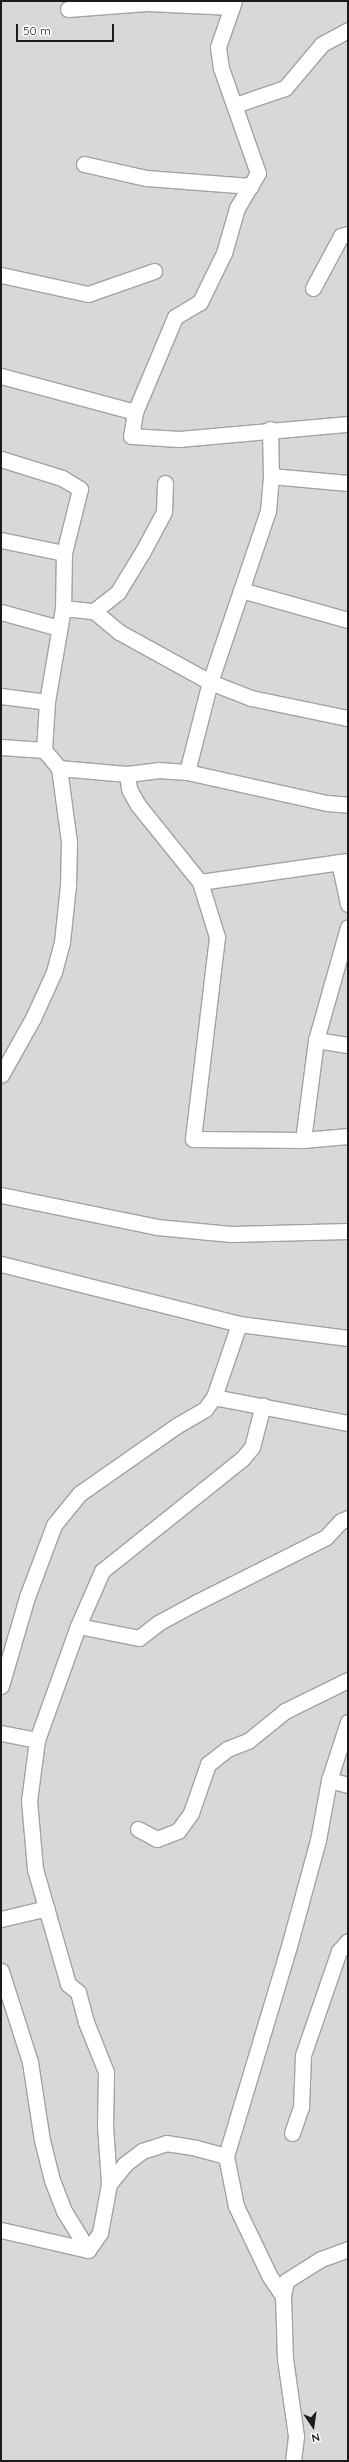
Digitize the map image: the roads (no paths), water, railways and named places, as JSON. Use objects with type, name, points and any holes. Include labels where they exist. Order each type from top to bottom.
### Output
[{"type":"street","points":[[68,9],[147,2],[233,4],[218,47],[220,68],[235,105],[258,173],[237,208],[224,253],[200,302],[174,317],[135,412],[131,436],[179,438],[270,429],[348,424]]},
{"type":"street","points":[[235,105],[285,88],[322,44],[348,30]]},
{"type":"street","points":[[84,164],[146,178],[251,186]]},
{"type":"street","points":[[313,288],[341,236],[348,234]]},
{"type":"street","points":[[1,275],[88,294],[154,271]]},
{"type":"street","points":[[1,376],[135,412]]},
{"type":"street","points":[[187,772],[210,682],[268,511],[272,476],[270,429]]},
{"type":"street","points":[[1,459],[62,478],[80,489],[64,553],[63,608],[47,702],[44,750],[59,768],[69,842],[68,885],[62,942],[54,972],[33,1018],[1,1075]]},
{"type":"street","points":[[272,476],[348,483]]},
{"type":"street","points":[[94,611],[118,592],[143,551],[164,512],[165,483]]},
{"type":"street","points":[[1,540],[64,553]]},
{"type":"street","points":[[240,590],[348,620]]},
{"type":"street","points":[[63,608],[94,611],[119,632],[210,682],[251,698],[348,718]]},
{"type":"street","points":[[1,612],[59,628]]},
{"type":"street","points":[[1,696],[47,702]]},
{"type":"street","points":[[1,747],[44,750]]},
{"type":"street","points":[[59,768],[127,774],[158,770],[187,772],[327,803],[348,805]]},
{"type":"street","points":[[127,774],[129,789],[138,805],[200,882],[217,937],[193,1139],[303,1140],[348,1136]]},
{"type":"street","points":[[200,882],[344,861],[348,904]]},
{"type":"street","points":[[303,1140],[316,1040],[348,927]]},
{"type":"street","points":[[316,1040],[348,1045]]},
{"type":"street","points":[[1,1195],[164,1227],[231,1234],[348,1231]]},
{"type":"street","points":[[1,1264],[239,1324],[348,1338]]},
{"type":"street","points":[[1,1686],[27,1597],[54,1525],[79,1494],[176,1426],[205,1409],[214,1397],[239,1324]]},
{"type":"street","points":[[214,1397],[263,1405],[348,1423]]},
{"type":"street","points":[[88,2250],[100,2233],[108,2184],[105,2126],[106,2072],[86,2022],[78,1992],[68,1984],[35,1869],[29,1800],[37,1740],[78,1626],[102,1571],[242,1458],[252,1447],[263,1405]]},
{"type":"street","points":[[78,1626],[138,1638],[189,1606],[326,1537],[341,1521],[348,1518]]},
{"type":"street","points":[[138,1828],[156,1839],[178,1831],[191,1813],[208,1764],[227,1749],[248,1740],[285,1711],[348,1680]]},
{"type":"street","points":[[283,2296],[270,2277],[236,2206],[226,2156],[318,1840],[329,1780],[348,1722]]},
{"type":"street","points":[[1,1733],[37,1740]]},
{"type":"street","points":[[329,1780],[348,1785]]},
{"type":"street","points":[[1,1919],[47,1908]]},
{"type":"street","points":[[292,2133],[301,2108],[303,2055],[339,1951],[348,1941]]},
{"type":"street","points":[[1,1971],[30,2062],[42,2140],[52,2180],[64,2211],[88,2250]]},
{"type":"street","points":[[108,2184],[125,2164],[142,2151],[166,2143],[196,2148],[226,2156]]},
{"type":"street","points":[[1,2230],[88,2250]]},
{"type":"street","points":[[293,2461],[296,2436],[287,2390],[283,2296],[286,2281],[321,2259],[348,2250]]}]
